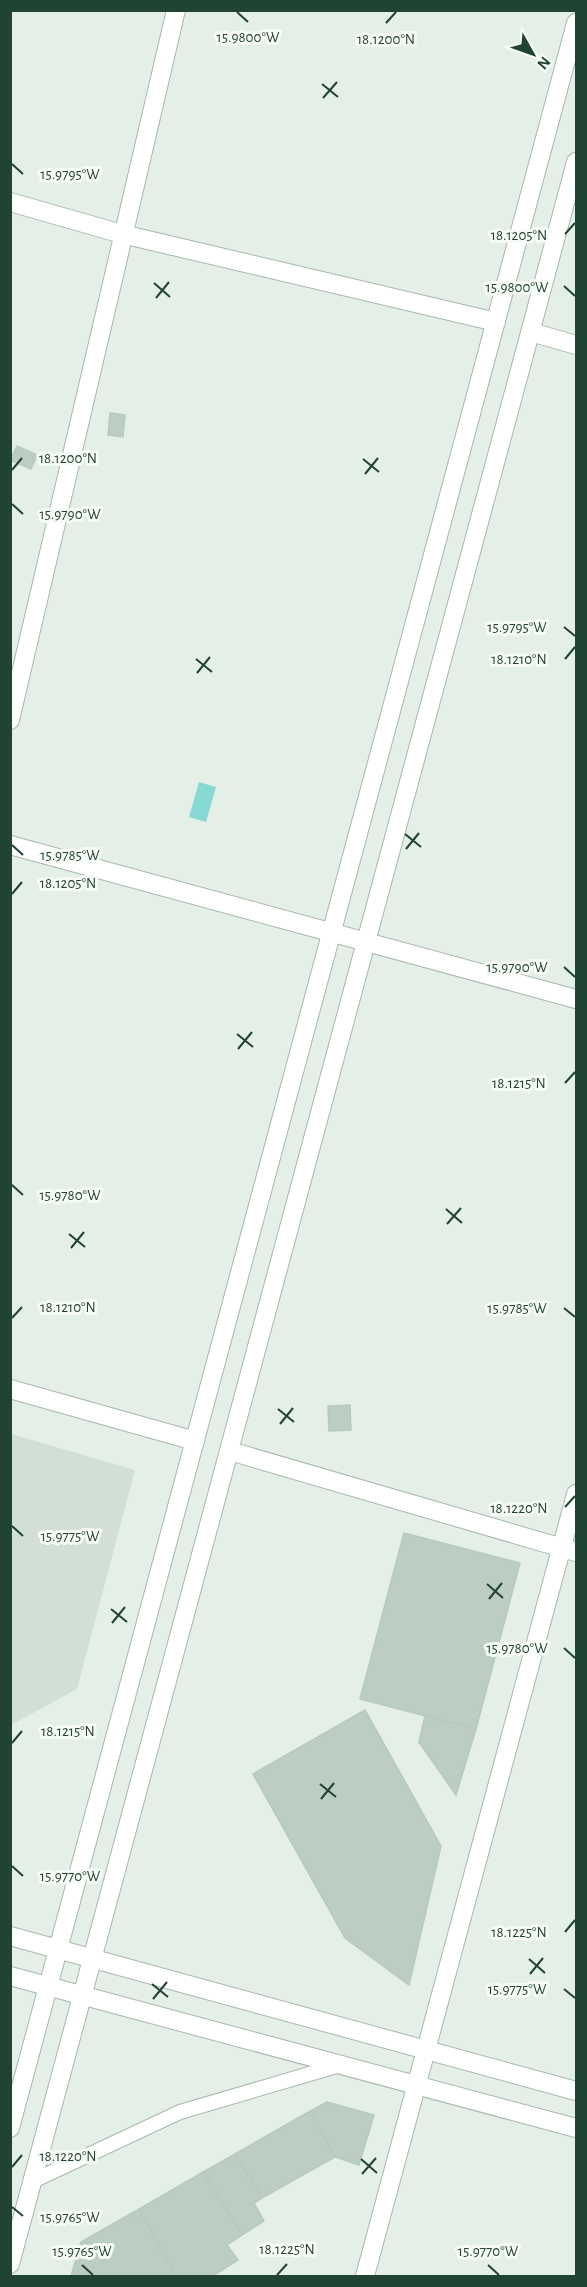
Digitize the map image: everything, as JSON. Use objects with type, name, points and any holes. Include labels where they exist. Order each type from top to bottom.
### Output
[{"type":"street","points":[[10,720],[176,10]]},
{"type":"street","points":[[10,2128],[576,23]]},
{"type":"street","points":[[10,2264],[576,162]]},
{"type":"street","points":[[10,202],[122,234],[496,322]]},
{"type":"street","points":[[531,332],[576,345]]},
{"type":"street","points":[[10,845],[576,999]]},
{"type":"street","points":[[10,1389],[195,1441]]},
{"type":"street","points":[[230,1451],[569,1550]]},
{"type":"street","points":[[365,2277],[426,2048],[569,1550],[576,1494]]},
{"type":"street","points":[[10,1936],[426,2048],[576,2091]]},
{"type":"street","points":[[10,1976],[576,2128]]},
{"type":"lane","points":[[33,2181],[180,2112],[340,2065]]},
{"type":"shaded area","points":[[11,1434],[135,1470],[77,1689],[11,1725]]},
{"type":"water","points":[[199,782],[216,787],[206,822],[189,817]]},
{"type":"building","points":[[110,413],[125,415],[123,437],[108,435]]},
{"type":"building","points":[[17,446],[37,455],[31,469],[10,460]]},
{"type":"building","points":[[350,1405],[351,1430],[329,1431],[328,1406]]},
{"type":"building","points":[[404,1533],[520,1563],[476,1729],[360,1699]]},
{"type":"building","points":[[365,1710],[441,1846],[409,1985],[345,1938],[253,1774]]},
{"type":"building","points":[[425,1716],[476,1729],[456,1795],[419,1742]]},
{"type":"building","points":[[327,2102],[374,2115],[359,2165],[335,2157],[310,2111]]},
{"type":"building","points":[[310,2111],[335,2157],[262,2198],[235,2154]]},
{"type":"building","points":[[235,2154],[262,2198],[254,2203],[264,2221],[242,2235],[203,2172]]},
{"type":"building","points":[[203,2172],[242,2235],[227,2245],[238,2260],[213,2276],[176,2276],[139,2209]]},
{"type":"building","points":[[139,2209],[176,2276],[71,2276],[81,2242]]}]
